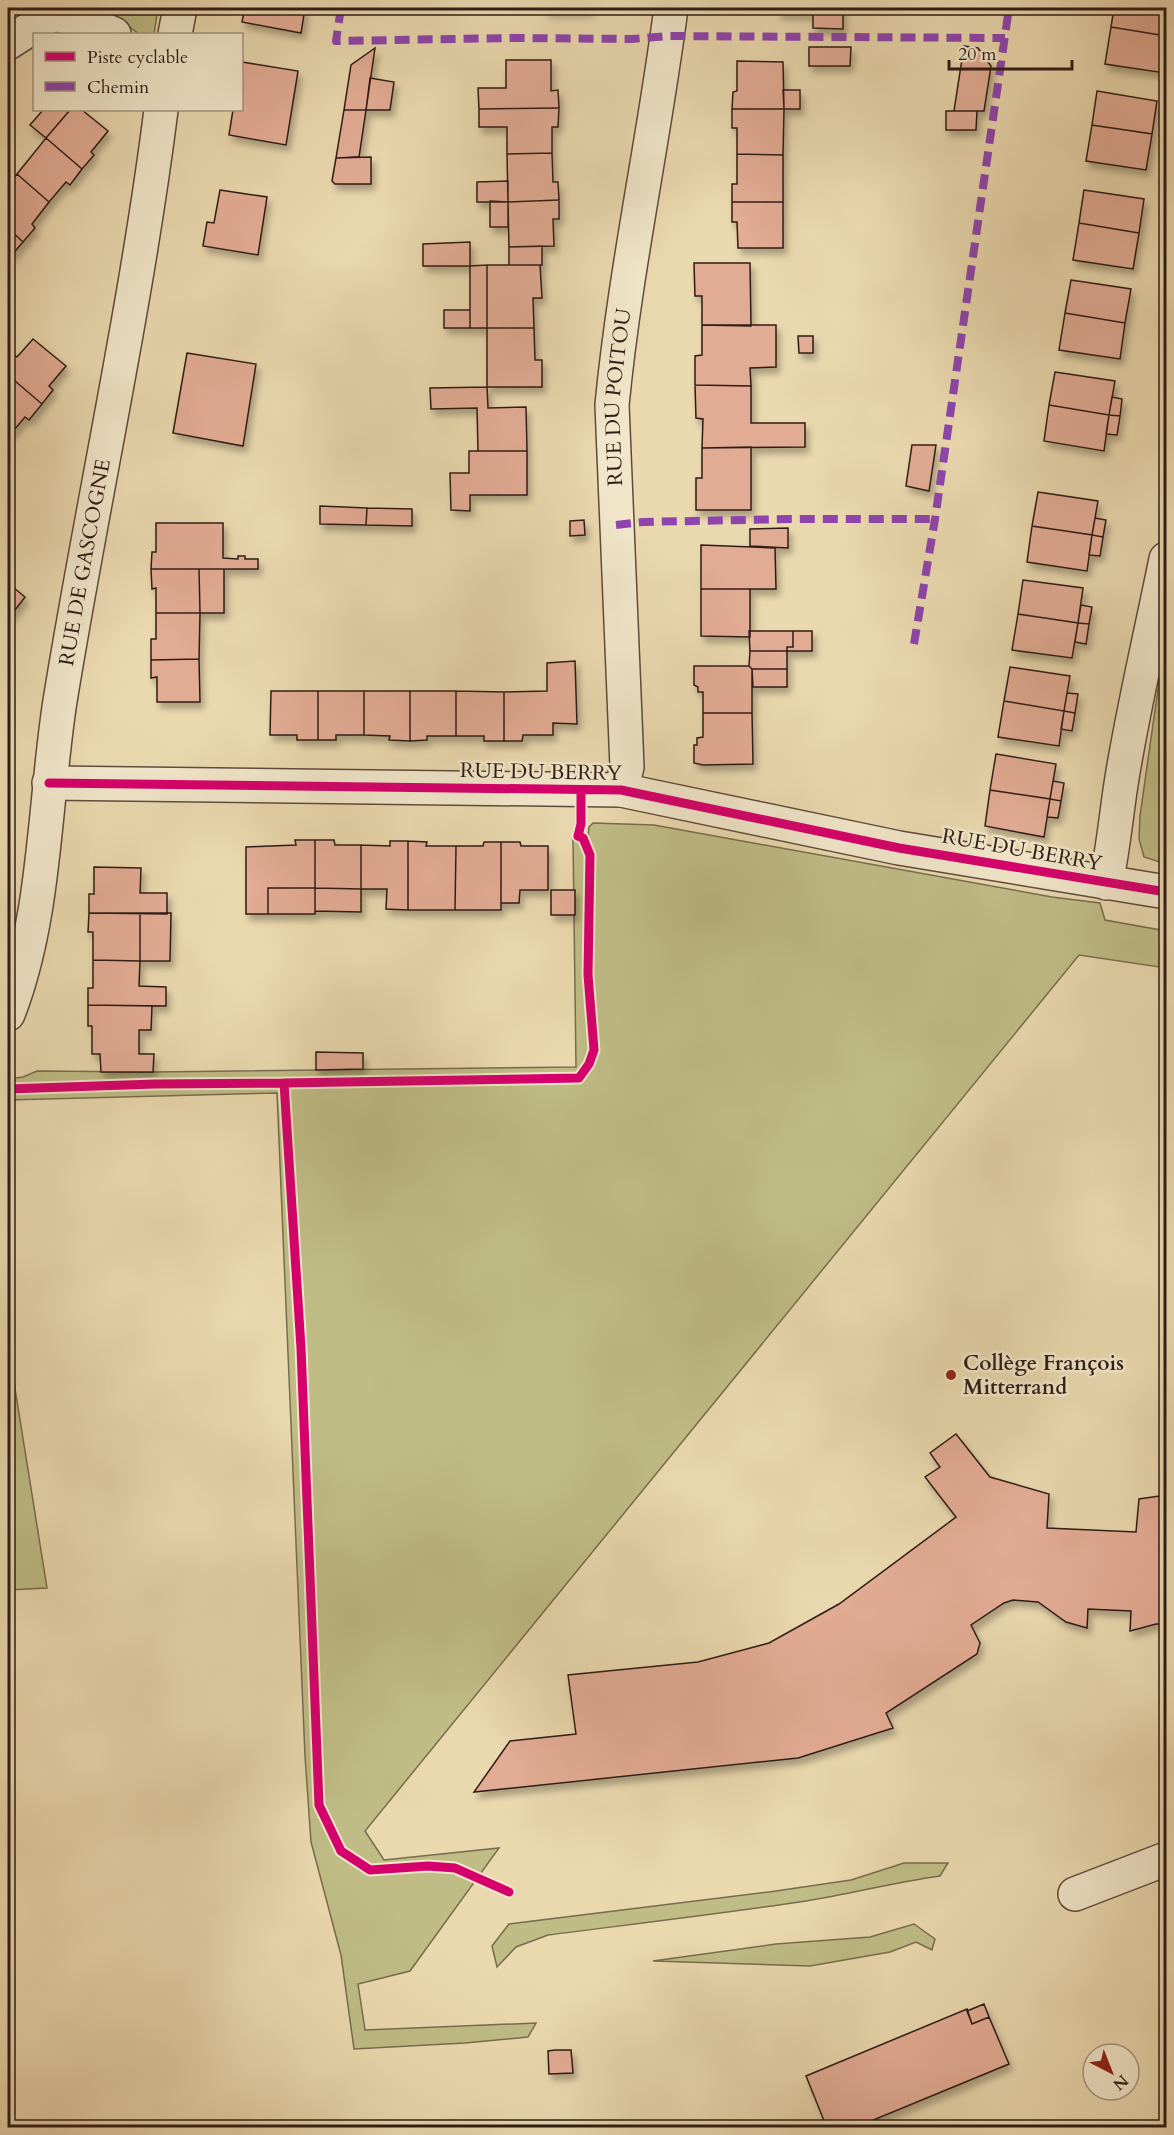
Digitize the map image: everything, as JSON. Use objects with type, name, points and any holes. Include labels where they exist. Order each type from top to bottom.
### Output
[{"type":"street","points":[[175,33],[180,8]]},
{"type":"street","name":"RUE DU POITOU","points":[[621,790],[627,767],[612,405],[630,265],[671,8]]},
{"type":"street","points":[[8,43],[56,11],[112,33]]},
{"type":"street","name":"RUE DE GASCOGNE","points":[[8,1014],[34,919],[60,703],[150,198],[161,111]]},
{"type":"street","points":[[1106,883],[1113,850],[1121,784],[1167,559]]},
{"type":"street","name":"RUE DU BERRY","points":[[49,783],[621,790],[899,848],[1167,892]]},
{"type":"street","points":[[1075,1894],[1167,1859]]},
{"type":"shaded area","points":[[96,8],[158,8],[154,33],[138,33],[120,20],[94,14]]},
{"type":"shaded area","points":[[1166,633],[1166,864],[1144,857],[1139,839],[1140,816]]},
{"type":"shaded area","points":[[593,823],[654,825],[1052,897],[1100,903],[1105,920],[1166,931],[1166,968],[1079,955],[365,1831],[384,1860],[499,1848],[410,1971],[358,1984],[365,2030],[536,2023],[528,2037],[354,2049],[341,1955],[311,1842],[305,1756],[277,1093],[8,1100],[8,1079],[23,1077],[37,1071],[153,1072],[576,1067],[573,839],[582,834],[588,837],[589,827]]},
{"type":"shaded area","points":[[8,1345],[47,1588],[8,1590]]},
{"type":"shaded area","points":[[904,1863],[948,1863],[940,1876],[823,1898],[548,1935],[516,1947],[497,1967],[492,1946],[509,1924],[851,1880]]},
{"type":"shaded area","points":[[914,1924],[935,1939],[932,1950],[916,1942],[890,1952],[810,1966],[653,1961],[776,1944],[870,1937]]},
{"type":"building","points":[[245,8],[305,8],[301,33],[242,22]]},
{"type":"building","points":[[545,8],[590,8],[590,11],[546,11]]},
{"type":"building","points":[[778,8],[843,8],[843,29],[813,28],[813,14],[778,13]]},
{"type":"building","points":[[1114,8],[1166,8],[1166,36],[1111,27]]},
{"type":"building","points":[[1111,27],[1166,36],[1165,73],[1105,64]]},
{"type":"building","points":[[964,46],[978,48],[991,66],[984,111],[954,111]]},
{"type":"building","points":[[809,47],[851,47],[850,66],[809,66]]},
{"type":"building","points":[[375,48],[366,110],[344,110],[351,65]]},
{"type":"building","points":[[506,60],[551,60],[551,91],[558,90],[559,108],[479,109],[478,88],[506,88]]},
{"type":"building","points":[[737,61],[783,62],[784,109],[732,109],[733,92],[737,91]]},
{"type":"building","points":[[243,62],[298,71],[286,145],[229,135],[233,111],[243,111]]},
{"type":"building","points":[[370,78],[394,82],[390,110],[366,110]]},
{"type":"building","points":[[783,90],[800,90],[800,109],[784,109]]},
{"type":"building","points":[[1097,91],[1157,101],[1152,134],[1092,125]]},
{"type":"building","points":[[559,108],[558,127],[552,127],[552,153],[507,154],[507,127],[479,127],[479,109]]},
{"type":"building","points":[[732,109],[784,109],[783,155],[737,154],[737,128],[732,128]]},
{"type":"building","points":[[344,110],[366,110],[359,157],[336,158]]},
{"type":"building","points":[[42,111],[69,111],[46,138],[30,125]]},
{"type":"building","points":[[69,111],[83,111],[108,131],[91,152],[94,155],[82,169],[46,138]]},
{"type":"building","points":[[946,111],[977,111],[976,130],[946,130]]},
{"type":"building","points":[[1092,125],[1152,134],[1146,170],[1086,161]]},
{"type":"building","points":[[46,138],[82,169],[70,185],[66,182],[49,202],[17,174]]},
{"type":"building","points":[[552,153],[553,182],[558,182],[559,200],[508,202],[507,154]]},
{"type":"building","points":[[737,154],[783,155],[783,202],[732,202],[732,184],[737,184]]},
{"type":"building","points":[[371,157],[371,184],[335,184],[332,181],[336,158]]},
{"type":"building","points":[[17,174],[49,202],[32,224],[35,228],[23,242],[8,228],[8,185]]},
{"type":"building","points":[[508,181],[508,202],[477,202],[477,182]]},
{"type":"building","points":[[220,190],[267,197],[258,255],[203,246],[207,222],[214,223]]},
{"type":"building","points":[[1084,190],[1144,199],[1139,233],[1079,223]]},
{"type":"building","points":[[559,200],[559,219],[553,219],[554,246],[509,247],[508,202]]},
{"type":"building","points":[[490,201],[508,202],[508,227],[490,227]]},
{"type":"building","points":[[732,202],[783,202],[783,248],[738,248],[737,222],[732,222]]},
{"type":"building","points":[[1079,223],[1139,233],[1133,269],[1073,260]]},
{"type":"building","points":[[8,228],[23,242],[10,257],[8,254]]},
{"type":"building","points":[[470,242],[470,266],[423,266],[423,244]]},
{"type":"building","points":[[542,246],[542,265],[509,265],[509,247]]},
{"type":"building","points":[[694,263],[750,263],[751,326],[702,325],[702,296],[695,296]]},
{"type":"building","points":[[487,265],[487,328],[470,328],[470,266]]},
{"type":"building","points":[[487,265],[540,265],[542,298],[533,298],[534,328],[487,328]]},
{"type":"building","points":[[1071,280],[1131,289],[1125,323],[1065,313]]},
{"type":"building","points":[[444,310],[470,310],[470,328],[444,328]]},
{"type":"building","points":[[1065,313],[1125,323],[1120,359],[1059,350]]},
{"type":"building","points":[[702,325],[776,325],[776,367],[750,368],[751,386],[695,385],[695,356],[702,355]]},
{"type":"building","points":[[487,328],[534,328],[535,360],[542,360],[542,387],[487,387]]},
{"type":"building","points":[[798,336],[813,336],[813,353],[799,353]]},
{"type":"building","points":[[33,339],[66,366],[49,386],[53,390],[42,404],[8,375],[8,349],[17,357]]},
{"type":"building","points":[[187,353],[256,364],[243,446],[173,433]]},
{"type":"building","points":[[1055,372],[1115,381],[1109,415],[1049,405]]},
{"type":"building","points":[[8,375],[42,404],[29,420],[25,417],[9,436],[8,434]]},
{"type":"building","points":[[695,385],[751,386],[751,423],[805,423],[805,447],[702,448],[703,419],[696,418]]},
{"type":"building","points":[[487,387],[488,408],[526,407],[527,451],[478,451],[477,408],[431,409],[430,388]]},
{"type":"building","points":[[1112,397],[1122,399],[1120,416],[1109,415]]},
{"type":"building","points":[[1049,405],[1109,415],[1104,451],[1044,441]]},
{"type":"building","points":[[1109,415],[1120,416],[1117,435],[1106,434]]},
{"type":"building","points":[[912,445],[936,445],[929,491],[906,486]]},
{"type":"building","points":[[751,447],[751,510],[696,510],[696,478],[702,478],[702,448]]},
{"type":"building","points":[[469,451],[527,451],[527,495],[470,495],[470,511],[451,510],[450,473],[469,473]]},
{"type":"building","points":[[1038,492],[1098,501],[1092,535],[1032,526]]},
{"type":"building","points":[[320,506],[367,508],[366,525],[320,524]]},
{"type":"building","points":[[367,508],[412,509],[412,526],[366,525]]},
{"type":"building","points":[[1095,518],[1106,520],[1103,537],[1092,535]]},
{"type":"building","points":[[584,520],[585,535],[570,536],[570,521]]},
{"type":"building","points":[[156,523],[223,523],[223,558],[238,559],[238,556],[245,556],[245,559],[258,559],[258,569],[151,569],[152,552],[156,552]]},
{"type":"building","points":[[1032,526],[1092,535],[1087,571],[1027,562]]},
{"type":"building","points":[[788,528],[788,548],[750,546],[750,529]]},
{"type":"building","points":[[1092,535],[1103,537],[1100,556],[1089,555]]},
{"type":"building","points":[[701,545],[775,548],[776,589],[701,589]]},
{"type":"building","points":[[151,569],[199,569],[200,613],[156,613],[156,588],[152,589]]},
{"type":"building","points":[[199,569],[224,569],[224,613],[200,613]]},
{"type":"building","points":[[1023,580],[1083,588],[1078,623],[1018,614]]},
{"type":"building","points":[[8,583],[25,597],[8,619]]},
{"type":"building","points":[[701,589],[750,589],[750,637],[701,636]]},
{"type":"building","points":[[1081,605],[1092,607],[1089,624],[1078,623]]},
{"type":"building","points":[[156,613],[200,613],[199,659],[151,660],[151,639],[156,639]]},
{"type":"building","points":[[1018,614],[1078,623],[1072,658],[1012,650]]},
{"type":"building","points":[[1078,623],[1089,624],[1086,644],[1075,642]]},
{"type":"building","points":[[749,631],[793,631],[793,647],[787,647],[787,651],[750,651]]},
{"type":"building","points":[[793,631],[812,631],[812,651],[787,651],[787,647],[793,647]]},
{"type":"building","points":[[750,651],[787,651],[787,669],[752,669],[749,666]]},
{"type":"building","points":[[199,659],[200,702],[157,702],[157,677],[151,678],[151,660]]},
{"type":"building","points":[[575,661],[577,724],[553,723],[553,735],[523,735],[522,741],[504,741],[504,692],[547,691],[547,663]]},
{"type":"building","points":[[694,666],[749,666],[752,669],[752,713],[703,713],[703,692],[698,692],[698,687],[694,685]]},
{"type":"building","points":[[1010,667],[1070,676],[1064,711],[1004,701]]},
{"type":"building","points":[[752,669],[787,669],[787,687],[753,687]]},
{"type":"building","points":[[271,691],[318,691],[318,740],[297,740],[297,735],[270,735]]},
{"type":"building","points":[[318,691],[364,691],[364,735],[336,735],[336,740],[318,740]]},
{"type":"building","points":[[364,691],[410,691],[410,741],[389,740],[390,736],[364,735]]},
{"type":"building","points":[[410,691],[456,691],[456,736],[427,736],[427,740],[410,741]]},
{"type":"building","points":[[456,691],[504,692],[504,741],[484,741],[484,736],[456,736]]},
{"type":"building","points":[[1067,693],[1078,694],[1075,713],[1064,711]]},
{"type":"building","points":[[1004,701],[1064,711],[1059,746],[998,737]]},
{"type":"building","points":[[1064,711],[1075,713],[1072,731],[1061,729]]},
{"type":"building","points":[[703,713],[752,713],[753,764],[703,765],[694,763],[694,745],[697,745],[697,738],[703,737]]},
{"type":"building","points":[[996,754],[1056,764],[1050,799],[990,790]]},
{"type":"building","points":[[1053,781],[1064,783],[1061,801],[1050,799]]},
{"type":"building","points":[[990,790],[1050,799],[1044,837],[985,826]]},
{"type":"building","points":[[1050,799],[1061,801],[1058,818],[1047,817]]},
{"type":"building","points":[[295,840],[315,840],[315,888],[268,888],[268,914],[246,914],[246,847],[296,845]]},
{"type":"building","points":[[315,840],[334,840],[335,845],[361,845],[361,889],[315,888]]},
{"type":"building","points":[[390,841],[408,841],[408,910],[386,909],[387,889],[361,889],[361,845],[390,846]]},
{"type":"building","points":[[408,841],[427,842],[426,846],[456,846],[455,910],[408,910]]},
{"type":"building","points":[[484,842],[501,842],[501,910],[455,910],[456,846],[483,846]]},
{"type":"building","points":[[501,842],[520,842],[521,846],[548,846],[548,890],[520,890],[519,903],[501,903]]},
{"type":"building","points":[[94,867],[141,868],[140,893],[167,893],[167,914],[89,913],[89,894],[94,894]]},
{"type":"building","points":[[268,888],[315,888],[315,914],[268,914]]},
{"type":"building","points":[[315,888],[361,889],[361,912],[315,911]]},
{"type":"building","points":[[551,890],[575,890],[575,915],[551,915]]},
{"type":"building","points":[[89,913],[140,913],[140,961],[93,960],[93,932],[88,932]]},
{"type":"building","points":[[140,913],[171,913],[170,961],[140,961]]},
{"type":"building","points":[[93,960],[140,961],[139,986],[166,987],[166,1006],[88,1005],[88,988],[93,988]]},
{"type":"building","points":[[88,1005],[152,1006],[151,1030],[139,1030],[139,1054],[154,1054],[153,1072],[101,1072],[100,1054],[92,1054],[92,1026],[88,1026]]},
{"type":"building","points":[[316,1052],[363,1053],[363,1069],[316,1070]]},
{"type":"building","points":[[956,1434],[990,1477],[1049,1494],[1047,1528],[1136,1532],[1139,1499],[1166,1495],[1166,1624],[1156,1624],[1130,1631],[1131,1611],[1088,1609],[1087,1628],[1066,1622],[1038,1602],[1013,1600],[1004,1603],[971,1625],[980,1643],[977,1654],[886,1713],[893,1728],[798,1758],[474,1792],[510,1741],[576,1734],[568,1675],[698,1662],[769,1643],[839,1604],[956,1517],[925,1477],[940,1467],[930,1453]]},
{"type":"building","points":[[984,2004],[989,2017],[972,2024],[967,2011]]},
{"type":"building","points":[[967,2009],[972,2024],[989,2017],[1009,2064],[854,2128],[827,2128],[806,2076]]},
{"type":"building","points":[[571,2050],[573,2073],[549,2074],[548,2051]]},
{"type":"marked path","points":[[341,8],[336,41],[511,38],[632,39],[668,36],[1005,38]]},
{"type":"marked path","points":[[914,644],[935,519],[1009,8]]},
{"type":"marked path","points":[[616,525],[643,522],[790,519],[935,519]]},
{"type":"cycle path","points":[[49,783],[621,790],[899,848],[1166,892]]},
{"type":"cycle path","points":[[284,1083],[579,1078],[589,1064],[594,1050],[588,975],[590,855],[583,838],[578,836],[581,824],[581,790]]},
{"type":"cycle path","points":[[8,1089],[155,1084],[284,1083],[301,1348],[319,1805],[341,1851],[370,1870],[428,1866],[455,1868],[509,1892]]},
{"type":"place","name":"Collège François Mitterrand","points":[[951,1375]]}]
